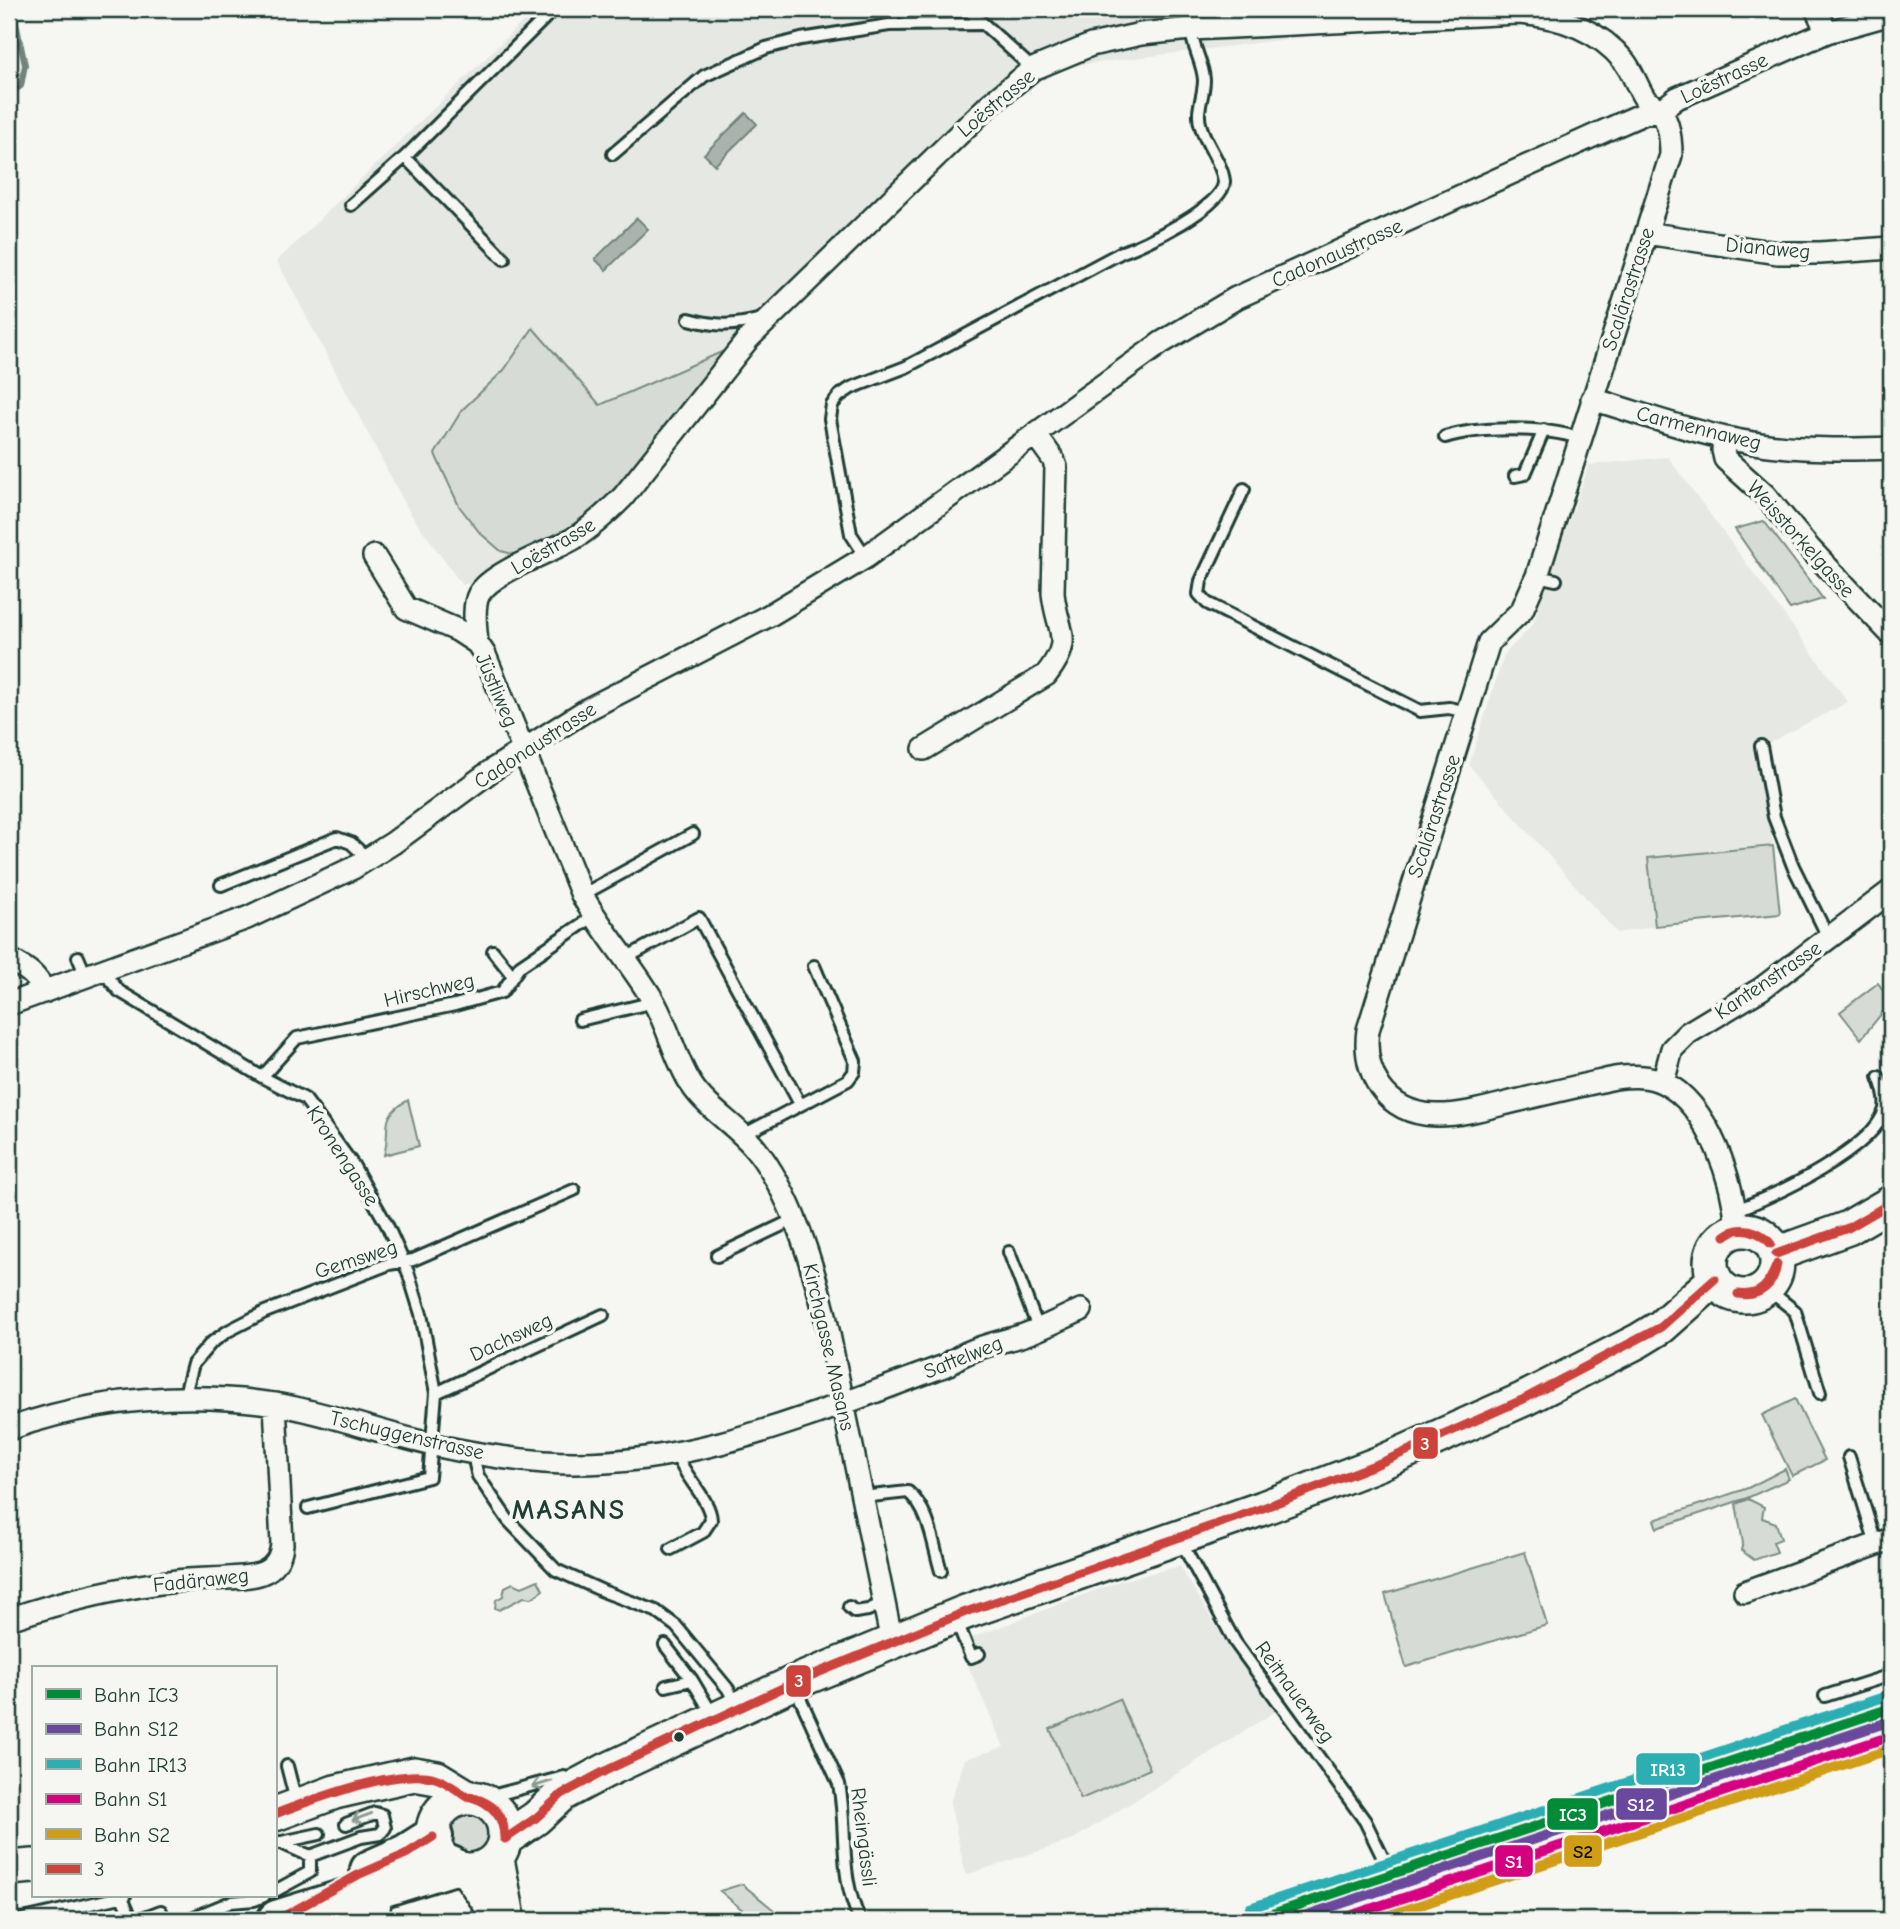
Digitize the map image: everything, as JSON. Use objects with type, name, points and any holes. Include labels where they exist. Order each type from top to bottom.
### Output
[{"type":"highway","points":[[268,1909],[405,1854],[446,1848]]},
{"type":"highway","points":[[268,1909],[376,1911],[446,1848]]},
{"type":"main road","points":[[1776,1254],[1837,1233],[1891,1203]]},
{"type":"main road","points":[[1737,1220],[1747,1229],[1765,1237],[1776,1254],[1775,1275],[1766,1288],[1752,1295],[1741,1296],[1721,1287],[1711,1269],[1713,1249],[1737,1220]]},
{"type":"main road","points":[[383,1781],[414,1788],[424,1794],[433,1805],[446,1848],[484,1868],[502,1847],[562,1794],[605,1771],[793,1683],[892,1642],[1380,1463],[1524,1399],[1619,1351],[1661,1327],[1715,1279]]},
{"type":"main road","points":[[281,1827],[335,1792],[402,1775],[429,1775],[480,1801],[503,1821],[502,1847]]},
{"type":"main road","points":[[446,1848],[450,1803],[562,1794]]},
{"type":"main road","points":[[9,1868],[32,1866]]},
{"type":"street","points":[[1815,9],[1827,32]]},
{"type":"street","name":"Loëstrasse","points":[[477,643],[475,611],[480,594],[500,576],[574,538],[604,516],[623,497],[749,338],[768,318],[990,104],[1033,69],[1091,45],[1141,34],[1191,29],[1518,13],[1544,15],[1572,23],[1606,42],[1625,62],[1646,100],[1660,111],[1677,97],[1827,32],[1891,14]]},
{"type":"street","name":"Scalärastrasse","points":[[1660,111],[1668,130],[1671,155],[1579,438],[1546,578],[1522,610],[1489,642],[1367,1030],[1368,1061],[1374,1077],[1388,1096],[1407,1110],[1436,1115],[1465,1112],[1615,1078],[1640,1077],[1663,1082]]},
{"type":"street","name":"Cadonaustrasse","points":[[9,1004],[44,992],[90,967],[281,904],[368,859],[524,750],[588,709],[770,615],[866,557],[1161,343],[1236,298],[1644,113],[1660,111]]},
{"type":"street","name":"Dianaweg","points":[[1646,233],[1778,253],[1891,248]]},
{"type":"street","name":"Carmennaweg","points":[[1592,399],[1724,438],[1777,447],[1835,450],[1891,448]]},
{"type":"street","points":[[924,749],[1046,676],[1057,661],[1063,645],[1063,631],[1055,610],[1053,593],[1056,467],[1035,433]]},
{"type":"street","name":"Weisstorkelgasse","points":[[1724,438],[1723,450],[1726,459],[1765,495],[1810,549],[1891,634]]},
{"type":"street","name":"Jüstliweg","points":[[374,556],[407,608],[457,630],[477,643],[492,668],[524,750]]},
{"type":"street","name":"Kirchgasse Masans","points":[[524,750],[582,895],[654,1002],[691,1085],[743,1135],[769,1168],[781,1189],[816,1278],[892,1642]]},
{"type":"street","name":"Kantenstrasse","points":[[1663,1082],[1672,1049],[1688,1033],[1761,989],[1891,891]]},
{"type":"street","points":[[9,959],[30,971],[40,981],[44,992]]},
{"type":"street","points":[[1663,1082],[1687,1099],[1704,1123],[1722,1163],[1737,1220]]},
{"type":"street","name":"Sattelweg","points":[[843,1402],[947,1365],[954,1359],[1082,1310]]},
{"type":"street","name":"Tschuggenstrasse","points":[[9,1429],[98,1405],[142,1399],[184,1398],[275,1405],[477,1454],[545,1462],[610,1462],[676,1453],[734,1441],[843,1402]]},
{"type":"street","name":"Fadäraweg","points":[[9,1619],[66,1602],[145,1586],[203,1578],[256,1575],[271,1568],[279,1558],[282,1544],[275,1405]]},
{"type":"street","points":[[1745,1592],[1803,1573],[1884,1541]]},
{"type":"street","points":[[446,1848],[495,1913],[505,1920],[508,1909],[502,1847]]},
{"type":"lane","points":[[351,205],[405,156],[554,9]]},
{"type":"lane","points":[[967,9],[1033,69]]},
{"type":"lane","points":[[612,154],[704,76],[766,48],[801,39],[889,25],[981,24]]},
{"type":"lane","points":[[866,557],[851,534],[830,419],[832,405],[839,396],[866,381],[906,367],[1122,252],[1149,242],[1173,229],[1214,200],[1224,189],[1224,179],[1201,128],[1198,114],[1204,77],[1192,43],[1191,29]]},
{"type":"lane","points":[[405,156],[504,259]]},
{"type":"lane","points":[[690,319],[713,326],[734,326],[768,318]]},
{"type":"lane","points":[[1515,476],[1525,474],[1544,430]]},
{"type":"lane","points":[[1445,437],[1464,431],[1544,430],[1579,438]]},
{"type":"lane","points":[[1244,489],[1201,581],[1199,594],[1207,603],[1420,711],[1449,708],[1467,712]]},
{"type":"lane","points":[[1761,746],[1774,817],[1793,866],[1829,939]]},
{"type":"lane","points":[[582,895],[693,834]]},
{"type":"lane","points":[[221,886],[337,838],[351,843],[368,859]]},
{"type":"lane","name":"Hirschweg","points":[[262,1077],[298,1038],[502,992],[520,966],[594,916]]},
{"type":"lane","points":[[624,959],[699,918],[800,1104]]},
{"type":"lane","points":[[493,951],[512,975]]},
{"type":"lane","points":[[743,1135],[848,1080],[856,1067],[814,966]]},
{"type":"lane","name":"Kronengasse","points":[[90,967],[110,980],[120,991],[262,1077],[305,1099],[358,1175],[387,1225],[408,1272],[421,1314],[436,1393],[429,1476],[308,1508]]},
{"type":"lane","points":[[580,1020],[654,1002]]},
{"type":"lane","points":[[1737,1220],[1865,1139],[1884,1110],[1884,1089],[1879,1077]]},
{"type":"lane","name":"Gemsweg","points":[[184,1398],[192,1364],[211,1343],[228,1331],[278,1307],[389,1264],[413,1260],[573,1190]]},
{"type":"lane","points":[[717,1256],[793,1220]]},
{"type":"lane","points":[[1009,1252],[1038,1328]]},
{"type":"lane","points":[[1766,1288],[1795,1311],[1820,1393]]},
{"type":"lane","name":"Dachsweg","points":[[436,1393],[603,1315]]},
{"type":"lane","points":[[671,1549],[703,1532],[711,1520],[709,1509],[679,1465],[676,1453]]},
{"type":"lane","points":[[477,1454],[475,1464],[478,1476],[508,1520],[556,1570],[656,1611],[676,1626],[728,1689],[727,1715]]},
{"type":"lane","points":[[1849,1457],[1884,1541]]},
{"type":"lane","points":[[862,1497],[908,1492],[914,1497],[925,1516],[940,1571]]},
{"type":"lane","name":"Reitnauerweg","points":[[1179,1537],[1235,1642],[1365,1821],[1385,1864]]},
{"type":"lane","points":[[849,1607],[855,1612],[883,1603]]},
{"type":"lane","points":[[955,1617],[971,1657],[979,1654]]},
{"type":"lane","points":[[665,1645],[692,1680],[727,1715]]},
{"type":"lane","points":[[1825,1696],[1891,1675]]},
{"type":"lane","points":[[666,1686],[692,1680]]},
{"type":"lane","name":"Rheingässli","points":[[793,1683],[839,1784],[848,1888],[860,1920]]},
{"type":"lane","points":[[281,1827],[287,1766]]},
{"type":"lane","points":[[480,1801],[563,1777],[605,1771]]},
{"type":"lane","points":[[310,1856],[361,1837],[380,1834],[385,1828],[382,1815],[375,1813],[346,1824]]},
{"type":"lane","points":[[281,1827],[318,1834]]},
{"type":"lane","points":[[276,1890],[310,1872],[310,1856],[281,1827]]},
{"type":"lane","points":[[19,1920],[114,1898]]},
{"type":"lane","points":[[124,1898],[134,1920],[161,1911]]},
{"type":"lane","points":[[187,1920],[231,1902],[268,1909]]},
{"type":"shaded area","points":[[536,9],[1480,9],[1479,15],[1016,73],[606,502],[479,581],[462,585],[410,513],[277,261]]},
{"type":"shaded area","points":[[746,113],[757,124],[715,165],[704,154]]},
{"type":"shaded area","points":[[637,218],[648,229],[606,270],[595,259]]},
{"type":"shaded area","points":[[533,328],[600,405],[724,351],[606,502],[554,540],[521,556],[501,551],[480,533],[459,506],[435,454],[462,410],[504,370]]},
{"type":"shaded area","points":[[1668,457],[1848,702],[1759,748],[1780,914],[1655,926],[1617,933],[1469,765],[1504,655],[1533,624],[1589,465]]},
{"type":"shaded area","points":[[1764,521],[1823,599],[1790,609],[1735,529]]},
{"type":"shaded area","points":[[1773,846],[1780,914],[1655,926],[1648,858]]},
{"type":"shaded area","points":[[1878,983],[1891,1002],[1861,1039],[1840,1012]]},
{"type":"shaded area","points":[[408,1100],[419,1146],[384,1155],[389,1118],[398,1106]]},
{"type":"shaded area","points":[[1795,1399],[1825,1460],[1792,1476],[1762,1415]]},
{"type":"shaded area","points":[[1785,1469],[1789,1479],[1747,1498],[1657,1528],[1654,1520],[1748,1488]]},
{"type":"shaded area","points":[[1748,1499],[1764,1507],[1762,1518],[1776,1523],[1781,1539],[1773,1542],[1777,1552],[1754,1560],[1741,1550],[1743,1543],[1736,1504]]},
{"type":"shaded area","points":[[1525,1552],[1547,1625],[1406,1667],[1385,1594]]},
{"type":"shaded area","points":[[1180,1566],[1222,1636],[1276,1711],[1072,1840],[966,1875],[950,1803],[965,1759],[1004,1747],[958,1643],[1120,1581]]},
{"type":"shaded area","points":[[538,1580],[543,1590],[532,1598],[524,1597],[499,1610],[495,1608],[496,1600],[503,1596],[505,1587],[513,1583],[522,1587]]},
{"type":"shaded area","points":[[1119,1699],[1150,1769],[1081,1799],[1050,1729]]},
{"type":"shaded area","points":[[470,1812],[486,1818],[492,1834],[486,1850],[470,1856],[454,1850],[448,1834],[454,1818]]},
{"type":"shaded area","points":[[742,1884],[774,1910],[764,1920],[748,1920],[745,1912],[720,1891]]},
{"type":"waterway","points":[[9,94],[21,86],[25,65],[13,9]]},
{"type":"rail line","name":"IR13","points":[[1250,1908],[1887,1696]]},
{"type":"rail line","name":"IC3","points":[[1254,1920],[1891,1708]]},
{"type":"rail line","name":"S12","points":[[1292,1920],[1891,1721]]},
{"type":"rail line","name":"S1","points":[[1337,1920],[1891,1736]]},
{"type":"rail line","name":"S2","points":[[1375,1920],[1891,1749]]},
{"type":"transit line","name":"3","points":[[1776,1254],[1848,1228],[1891,1203]]},
{"type":"transit line","name":"3","points":[[1725,1236],[1737,1230],[1750,1230],[1771,1244]]},
{"type":"transit line","name":"3","points":[[1738,1294],[1753,1293],[1764,1288],[1777,1264]]},
{"type":"transit line","name":"3","points":[[1738,1294],[1753,1294],[1765,1288],[1773,1278],[1777,1264]]},
{"type":"transit line","name":"3","points":[[505,1839],[536,1818],[562,1794],[605,1771],[793,1683],[963,1613],[1263,1508],[1380,1463],[1524,1399],[1661,1327],[1715,1279]]},
{"type":"transit line","name":"3","points":[[276,1814],[355,1787],[400,1777],[435,1778],[468,1797]]},
{"type":"transit line","name":"3","points":[[471,1797],[485,1803],[495,1812],[502,1823],[504,1838]]},
{"type":"transit line","name":"3","points":[[471,1797],[492,1806],[503,1822],[504,1838]]},
{"type":"transit line","name":"3","points":[[279,1919],[358,1875],[406,1854],[433,1837]]},
{"type":"district","name":"MASANS","points":[[569,1510]]}]
